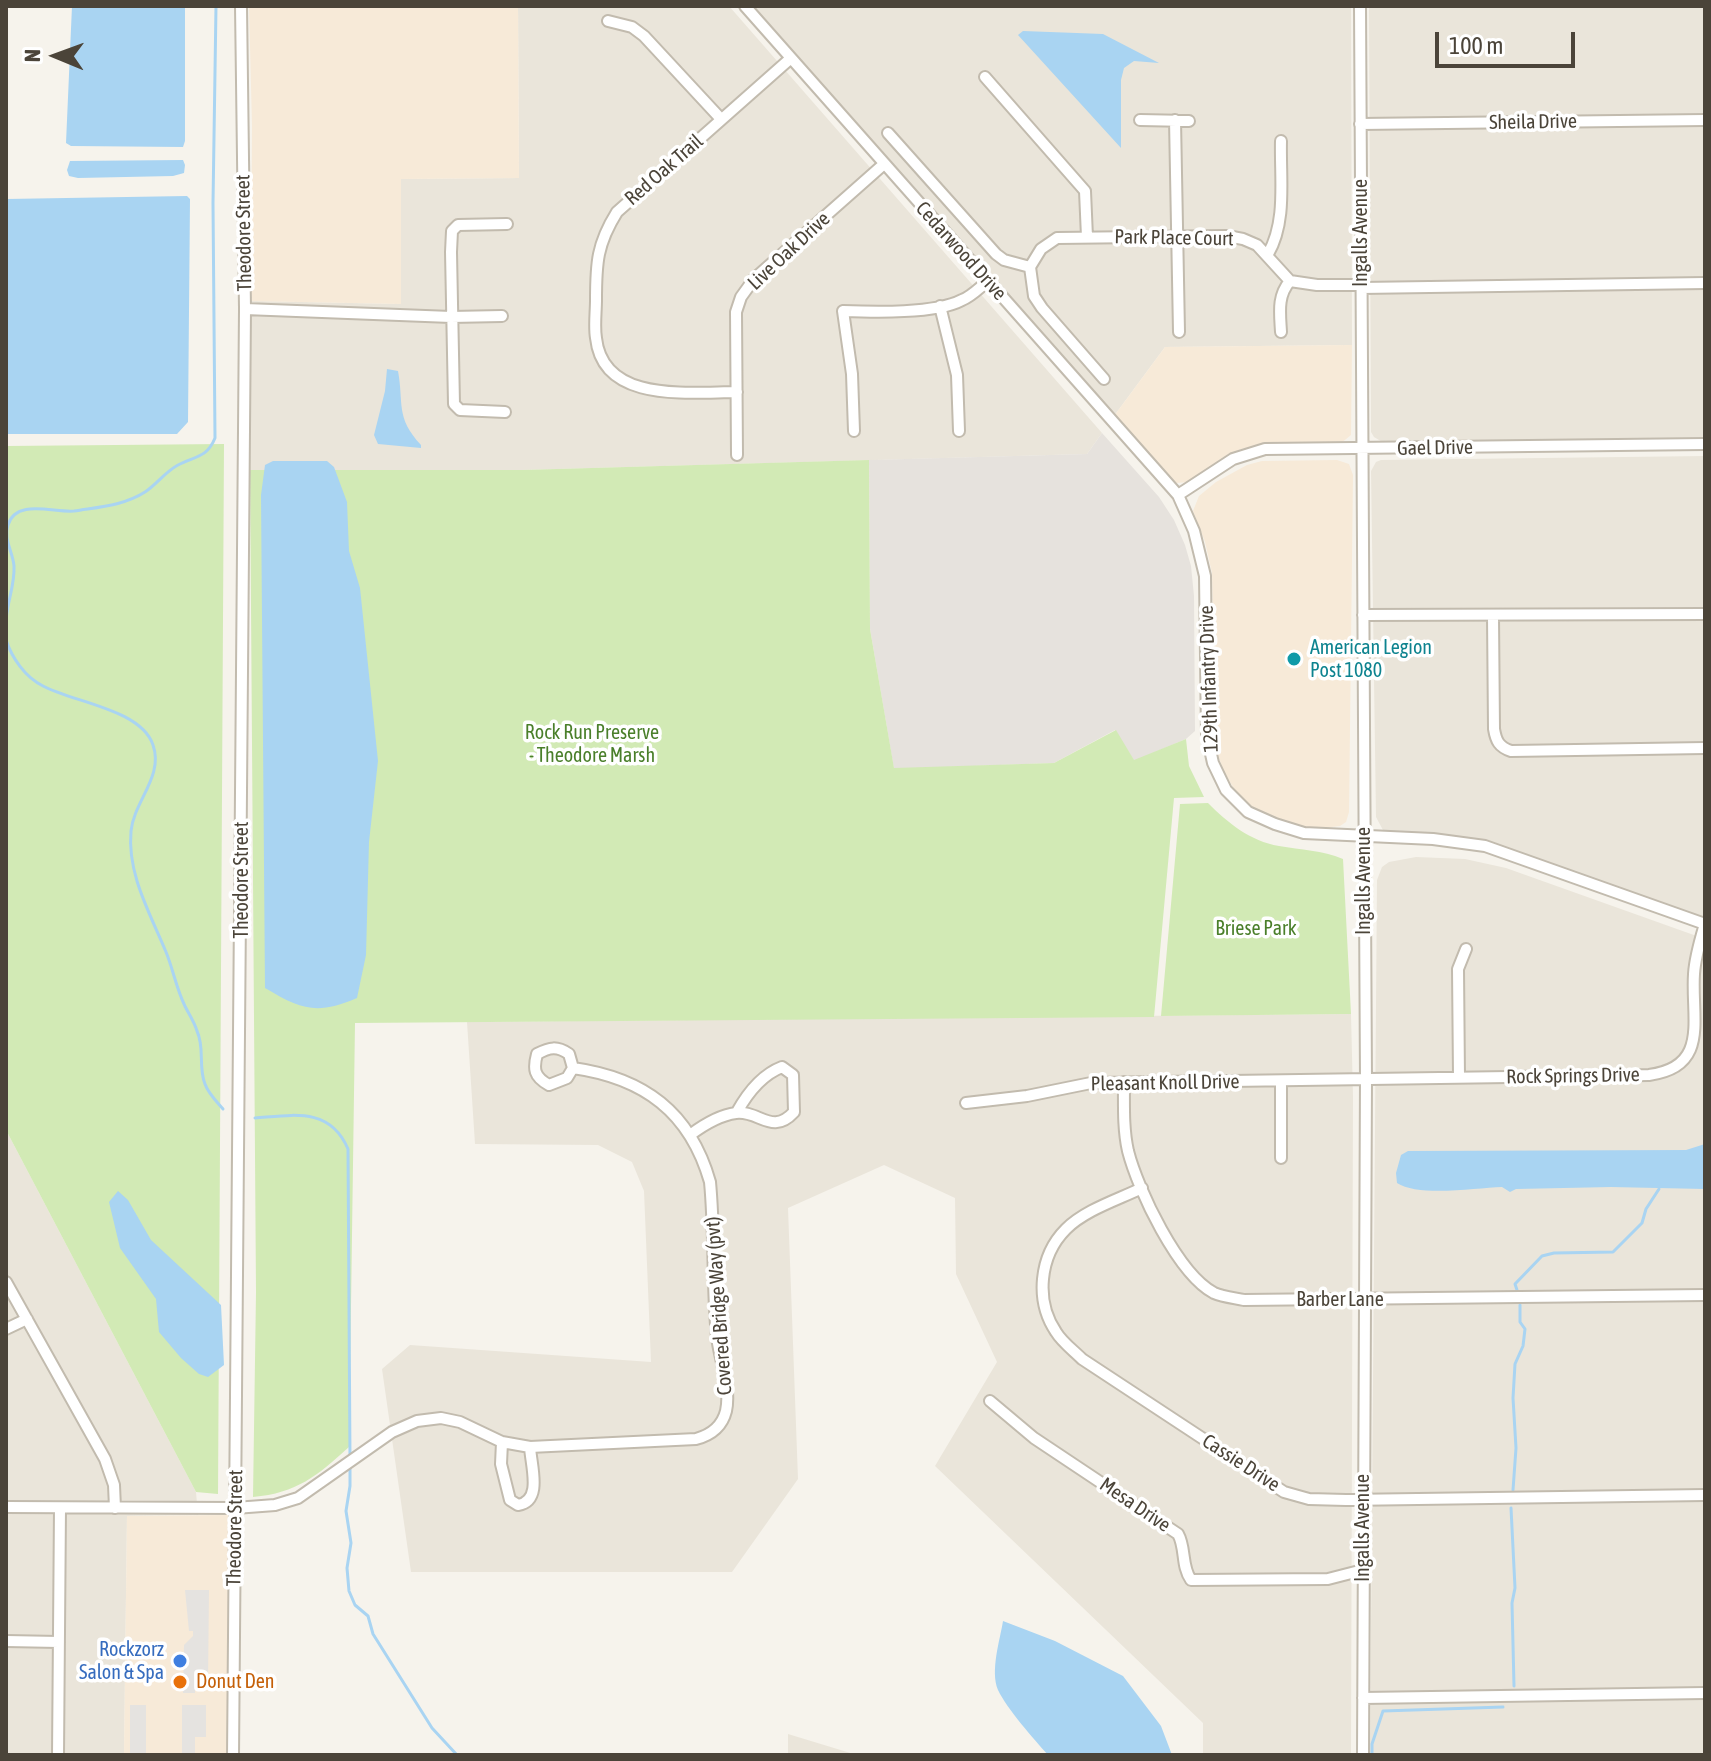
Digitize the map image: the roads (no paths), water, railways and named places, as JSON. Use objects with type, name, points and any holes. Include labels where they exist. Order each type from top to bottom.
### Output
[{"type":"street","name":"Theodore Street","points":[[233,1755],[245,309],[241,6]]},
{"type":"street","name":"Cedarwood Drive","points":[[745,6],[1178,495]]},
{"type":"street","name":"Ingalls Avenue","points":[[1360,6],[1366,1078],[1363,1755]]},
{"type":"street","points":[[608,21],[632,27],[644,36],[721,119]]},
{"type":"street","name":"Red Oak Trail","points":[[737,392],[653,392],[622,379],[609,367],[596,340],[596,262],[607,228],[617,212],[791,58]]},
{"type":"street","points":[[985,77],[1085,191],[1087,237]]},
{"type":"street","points":[[1140,120],[1189,121]]},
{"type":"street","points":[[1175,120],[1179,332]]},
{"type":"street","name":"Sheila Drive","points":[[1360,124],[1705,120]]},
{"type":"street","points":[[888,133],[996,254],[1004,260],[1030,267],[1034,296],[1104,379]]},
{"type":"street","points":[[1268,254],[1277,238],[1280,224],[1281,141]]},
{"type":"street","name":"Live Oak Drive","points":[[737,455],[736,312],[741,297],[754,279],[884,164]]},
{"type":"street","points":[[505,412],[460,410],[454,404],[451,317],[452,231],[458,225],[507,224]]},
{"type":"street","name":"Park Place Court","points":[[1030,267],[1041,249],[1057,238],[1177,236],[1243,239],[1268,254],[1290,281]]},
{"type":"street","points":[[854,431],[852,374],[843,311],[883,313],[940,306],[965,299],[988,281]]},
{"type":"street","points":[[1281,332],[1280,299],[1283,288],[1290,281],[1361,286],[1705,283]]},
{"type":"street","points":[[940,306],[957,375],[959,431]]},
{"type":"street","points":[[245,309],[502,316]]},
{"type":"street","name":"Gael Drive","points":[[1178,495],[1233,459],[1265,449],[1705,444]]},
{"type":"street","name":"129th Infantry Drive","points":[[1178,495],[1194,531],[1205,576],[1207,736],[1213,763],[1226,790],[1248,812],[1304,833],[1433,839],[1485,846],[1705,924]]},
{"type":"street","points":[[1363,615],[1705,614]]},
{"type":"street","points":[[1493,617],[1494,729],[1495,739],[1505,749],[1705,748]]},
{"type":"street","name":"Rock Springs Drive","points":[[1366,1078],[1667,1073],[1686,1058],[1692,1046],[1694,974],[1705,924]]},
{"type":"street","points":[[1459,1077],[1458,969],[1466,949]]},
{"type":"street","points":[[690,1135],[737,1112],[778,1123],[786,1121],[794,1112],[793,1075],[782,1067],[772,1071],[747,1094],[737,1112]]},
{"type":"street","name":"Covered Bridge Way (pvt)","points":[[235,1508],[275,1505],[298,1498],[392,1432],[417,1421],[441,1418],[460,1422],[502,1442],[530,1447],[696,1439],[709,1435],[718,1427],[726,1414],[727,1401],[717,1335],[710,1182],[703,1159],[671,1110],[649,1092],[621,1078],[573,1068]]},
{"type":"street","name":"Pleasant Knoll Drive","points":[[966,1103],[1027,1096],[1091,1083],[1366,1078]]},
{"type":"street","points":[[1281,1081],[1281,1158]]},
{"type":"street","name":"Barber Lane","points":[[1124,1082],[1128,1150],[1142,1188],[1172,1248],[1190,1274],[1215,1293],[1244,1300],[1705,1295]]},
{"type":"street","name":"Cassie Drive","points":[[1142,1188],[1085,1216],[1066,1229],[1054,1246],[1045,1264],[1042,1283],[1044,1306],[1056,1333],[1082,1359],[1284,1492],[1309,1499],[1362,1500],[1705,1495]]},
{"type":"street","points":[[6,1282],[105,1459],[114,1485],[115,1508]]},
{"type":"street","points":[[6,1329],[27,1319]]},
{"type":"street","name":"Mesa Drive","points":[[990,1401],[1034,1438],[1178,1534],[1183,1543],[1186,1573],[1191,1580],[1301,1581],[1328,1579],[1363,1570]]},
{"type":"street","points":[[502,1442],[501,1464],[510,1500],[518,1505],[528,1502],[534,1493],[530,1447]]},
{"type":"street","points":[[6,1507],[235,1508]]},
{"type":"street","points":[[58,1755],[60,1508]]},
{"type":"street","points":[[6,1641],[59,1642]]},
{"type":"street","points":[[1363,1698],[1705,1693]]},
{"type":"water","points":[[72,6],[185,6],[183,147],[71,146],[66,143]]},
{"type":"water","points":[[1023,31],[1103,34],[1159,63],[1134,61],[1124,68],[1121,80],[1121,148],[1018,35]]},
{"type":"water","points":[[183,160],[184,173],[173,176],[78,178],[69,176],[67,170],[70,161]]},
{"type":"water","points":[[187,196],[190,199],[188,422],[177,434],[6,434],[6,199]]},
{"type":"water","points":[[387,369],[398,371],[404,418],[421,448],[378,444],[374,435]]},
{"type":"water","points":[[273,461],[327,461],[334,467],[347,502],[349,551],[360,588],[378,761],[369,842],[366,955],[357,998],[331,1007],[310,1008],[265,988],[261,495],[265,465]]},
{"type":"water","points":[[1705,1144],[1705,1189],[1611,1187],[1516,1189],[1510,1192],[1502,1187],[1433,1191],[1397,1183],[1396,1173],[1401,1155],[1408,1151],[1686,1150]]},
{"type":"water","points":[[118,1191],[128,1200],[151,1240],[221,1305],[224,1365],[208,1377],[199,1374],[181,1358],[159,1332],[156,1299],[120,1248],[109,1202]]},
{"type":"water","points":[[1003,1621],[1055,1641],[1123,1676],[1161,1726],[1172,1755],[1048,1755],[1014,1715],[998,1690],[995,1665]]},
{"type":"waterway","points":[[6,621],[14,573],[7,535],[12,517],[27,509],[74,511],[137,497],[173,468],[204,453],[215,438],[213,203],[216,6]]},
{"type":"waterway","points":[[6,640],[12,654],[30,678],[56,692],[121,715],[146,733],[153,745],[155,767],[131,831],[133,863],[141,893],[199,1037],[205,1084],[223,1109]]},
{"type":"waterway","points":[[255,1118],[297,1115],[321,1120],[340,1135],[348,1149],[350,1459]]},
{"type":"waterway","points":[[1517,1290],[1515,1284],[1542,1256],[1613,1252],[1642,1223],[1646,1209],[1659,1189]]},
{"type":"waterway","points":[[1513,1490],[1515,1364],[1523,1346],[1525,1329],[1520,1322],[1520,1305]]},
{"type":"waterway","points":[[350,1467],[346,1511],[351,1543],[347,1568],[349,1591],[355,1605],[368,1616],[373,1634],[432,1728],[457,1755]]},
{"type":"waterway","points":[[1511,1508],[1515,1588],[1512,1603],[1514,1686]]},
{"type":"waterway","points":[[1372,1755],[1372,1744],[1383,1711],[1503,1707]]},
{"type":"place","name":"American Legion Post 1080","points":[[1294,659]]},
{"type":"place","name":"Rockzorz Salon & Spa","points":[[180,1661]]},
{"type":"place","name":"Donut Den","points":[[180,1682]]},
{"type":"park label","name":"Rock Run Preserve - Theodore Marsh","points":[[592,744]]},
{"type":"park label","name":"Briese Park","points":[[1256,929]]}]
